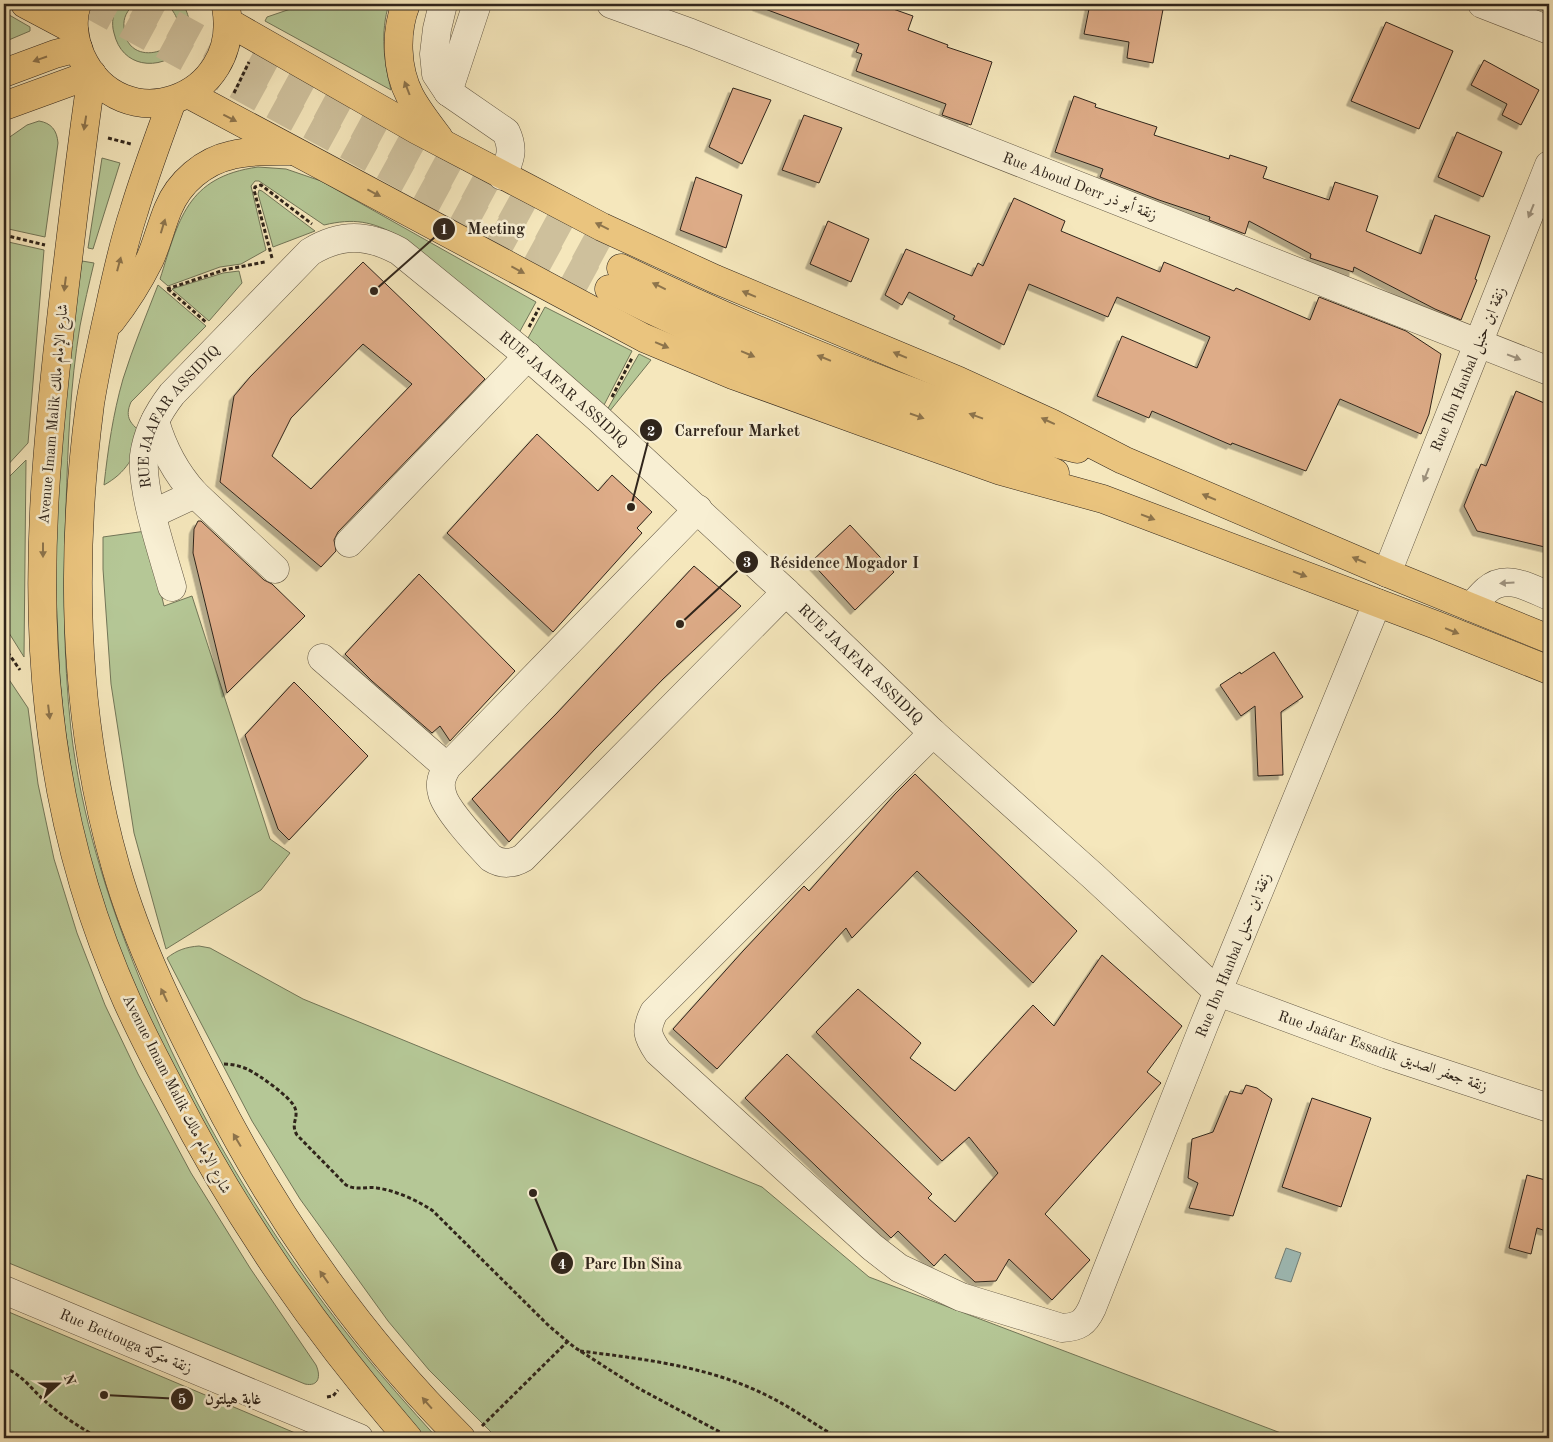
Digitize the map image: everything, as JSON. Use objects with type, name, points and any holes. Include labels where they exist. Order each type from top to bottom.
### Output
[{"type":"main road","points":[[25,4],[76,39]]},
{"type":"main road","points":[[77,4],[74,10],[76,39],[92,74],[114,94],[127,100],[157,103],[180,97],[207,79],[221,58],[228,34],[230,10],[442,144],[602,227],[715,279],[952,377],[1051,423],[1123,460],[1549,639]]},
{"type":"main road","points":[[406,4],[400,25],[399,42],[403,77],[409,94],[418,110],[442,144]]},
{"type":"main road","points":[[4,73],[55,54],[76,39]]},
{"type":"main road","points":[[4,106],[92,74]]},
{"type":"main road","name":"Avenue Imam Malik شارع الإمام مالك","points":[[92,74],[53,389],[43,529],[44,657],[57,770],[70,829],[85,887],[126,999],[196,1139],[234,1205],[319,1330],[365,1389],[408,1438]]},
{"type":"main road","points":[[180,97],[295,151],[644,338],[733,375],[992,468],[1103,499],[1549,670]]},
{"type":"main road","points":[[180,97],[133,213],[117,271],[91,401],[82,481],[79,536],[81,670],[88,737],[102,812],[116,868],[137,932],[163,995],[233,1133],[277,1208],[326,1280],[380,1350],[437,1415],[468,1435]]},
{"type":"main road","points":[[105,329],[122,307],[144,270],[160,236],[174,197],[192,176],[217,160],[231,155],[246,152],[295,151]]},
{"type":"main road","points":[[1103,499],[1004,449],[932,421],[771,364],[689,328],[615,278],[735,321],[851,369],[1045,440],[1123,460]]},
{"type":"street","points":[[443,4],[434,54],[436,74],[448,92],[506,132],[511,142],[510,161],[502,176]]},
{"type":"street","points":[[448,92],[477,4]]},
{"type":"street","name":"Rue Aboud Derr زنقة أبو ذر","points":[[611,4],[737,51],[1549,371]]},
{"type":"street","points":[[1482,4],[1549,30]]},
{"type":"street","name":"Rue Ibn Hanbal زنقة ابن حنبل","points":[[1387,572],[1549,165]]},
{"type":"street","name":"RUE JAAFAR ASSIDIQ","points":[[172,587],[152,514],[144,475],[144,456],[148,438],[162,407],[172,394],[300,261],[322,245],[335,240],[368,238],[384,243],[399,251],[523,352],[698,509],[933,733],[1093,876],[1218,992]]},
{"type":"street","points":[[349,544],[523,352]]},
{"type":"street","points":[[155,421],[160,440],[167,455],[184,482],[275,569]]},
{"type":"street","points":[[152,514],[195,494]]},
{"type":"street","points":[[698,509],[447,767],[441,778],[442,796],[447,806],[485,852],[497,862],[512,863],[524,858],[786,592]]},
{"type":"street","points":[[1471,607],[1493,585],[1508,581],[1516,582],[1549,596]]},
{"type":"street","name":"Rue Ibn Hanbal زنقة ابن حنبل","points":[[933,733],[654,1012],[648,1022],[648,1033],[658,1052],[872,1248],[899,1268],[961,1297],[1062,1328],[1074,1328],[1082,1324],[1092,1308],[1218,992],[1377,603]]},
{"type":"street","points":[[322,658],[447,767]]},
{"type":"street","name":"Rue Jaâfar Essadik زنقة جعفر الصديق","points":[[1218,992],[1388,1055],[1549,1108]]},
{"type":"street","name":"Rue Bettouga زنقة متوكة","points":[[4,1290],[359,1438]]},
{"type":"path","points":[[233,93],[251,59]]},
{"type":"path","points":[[106,138],[132,144]]},
{"type":"path","points":[[167,289],[224,270],[273,261],[254,190],[257,185],[261,185],[335,240]]},
{"type":"path","points":[[4,235],[50,246]]},
{"type":"path","points":[[144,270],[226,340]]},
{"type":"path","points":[[523,352],[550,287]]},
{"type":"path","points":[[614,392],[633,358]]},
{"type":"path","points":[[199,1066],[213,1063],[228,1064],[248,1069],[264,1079],[295,1106],[296,1114],[293,1125],[297,1134],[346,1185],[356,1189],[381,1188],[424,1205],[567,1342],[638,1388],[731,1438]]},
{"type":"path","points":[[468,1435],[567,1342]]},
{"type":"path","points":[[578,1350],[663,1362],[725,1378],[766,1395],[838,1438]]},
{"type":"path","points":[[4,1368],[18,1376],[63,1416],[98,1438]]},
{"type":"green space","points":[[119,4],[135,4],[126,14],[124,27],[128,42],[137,50],[149,53],[162,50],[172,43],[178,32],[177,19],[167,4],[183,4],[189,23],[187,40],[178,52],[165,60],[150,63],[135,60],[122,50],[114,33],[113,18]]},
{"type":"green space","points":[[305,4],[389,4],[386,15],[384,47],[386,69],[391,90],[265,21],[267,17]]},
{"type":"green space","points":[[4,12],[30,27],[30,31],[4,42]]},
{"type":"green space","points":[[39,121],[47,123],[53,128],[58,143],[45,237],[4,228],[4,141],[27,125]]},
{"type":"green space","points":[[102,158],[120,163],[93,249],[88,248]]},
{"type":"green space","points":[[258,167],[286,169],[321,181],[536,302],[519,333],[399,236],[380,227],[362,222],[354,221],[324,225],[259,181],[255,181],[251,186],[266,250],[241,264],[220,267],[168,286],[160,279],[180,220],[189,205],[200,191],[215,180],[234,172]]},
{"type":"green space","points":[[259,190],[315,231],[273,247],[258,194]]},
{"type":"green space","points":[[4,241],[44,250],[28,443],[4,469]]},
{"type":"green space","points":[[82,261],[94,263],[80,326],[72,393],[65,533],[64,618],[66,674],[75,762],[88,825],[106,887],[127,947],[160,1026],[208,1123],[235,1170],[263,1216],[324,1304],[377,1370],[437,1438],[426,1438],[385,1392],[315,1303],[237,1184],[163,1048],[116,943],[80,825],[65,729],[60,681],[55,571],[56,516],[72,326]]},
{"type":"green space","points":[[239,271],[242,283],[209,321],[172,289],[223,273]]},
{"type":"green space","points":[[158,285],[206,326],[131,402],[128,412],[130,420],[143,434],[124,470],[104,485],[111,432],[123,379]]},
{"type":"green space","points":[[545,307],[632,351],[603,407],[528,338]]},
{"type":"green space","points":[[639,354],[651,360],[609,412],[607,410]]},
{"type":"green space","points":[[26,460],[24,657],[4,625],[4,482]]},
{"type":"green space","points":[[146,531],[164,606],[192,596],[270,839],[290,853],[261,890],[166,949],[134,833],[111,684],[103,569],[103,537]]},
{"type":"green space","points":[[4,672],[28,708],[38,784],[54,859],[77,933],[105,1005],[138,1074],[191,1173],[250,1268],[316,1365],[318,1380],[313,1384],[305,1384],[4,1261]]},
{"type":"green space","points":[[199,946],[210,948],[303,999],[762,1187],[869,1277],[1294,1438],[497,1438],[429,1370],[388,1321],[300,1199],[252,1121],[167,958],[182,949]]},
{"type":"green space","points":[[4,1310],[307,1438],[4,1438]]},
{"type":"water","points":[[1286,1248],[1301,1253],[1291,1282],[1275,1278]]},
{"type":"building","points":[[757,4],[879,4],[913,16],[908,30],[948,45],[947,47],[992,62],[971,125],[942,115],[946,104],[856,71],[862,54],[856,52],[859,44],[757,6]]},
{"type":"building","points":[[1090,4],[1164,4],[1153,63],[1127,58],[1129,42],[1084,34]]},
{"type":"building","points":[[1386,22],[1453,51],[1419,129],[1351,101]]},
{"type":"building","points":[[1484,60],[1539,90],[1521,125],[1502,115],[1507,104],[1471,85]]},
{"type":"building","points":[[733,88],[771,100],[742,164],[709,147]]},
{"type":"building","points":[[1074,96],[1096,104],[1095,107],[1157,127],[1154,135],[1229,159],[1230,155],[1267,167],[1263,178],[1329,200],[1335,182],[1378,196],[1366,231],[1421,254],[1435,215],[1490,236],[1475,279],[1477,280],[1461,320],[1435,309],[1354,267],[1353,272],[1310,258],[1311,254],[1249,221],[1245,234],[1209,220],[1210,217],[1100,177],[1103,169],[1055,152]]},
{"type":"building","points":[[804,115],[842,128],[819,183],[782,170]]},
{"type":"building","points":[[1457,132],[1502,152],[1483,197],[1438,177]]},
{"type":"building","points":[[696,177],[742,195],[726,248],[680,230]]},
{"type":"building","points":[[1014,198],[1065,221],[1061,231],[1160,272],[1164,262],[1234,291],[1236,288],[1310,320],[1319,297],[1406,331],[1441,354],[1429,414],[1421,434],[1340,399],[1306,471],[1232,443],[1231,445],[1152,411],[1149,418],[1097,396],[1122,336],[1197,368],[1210,337],[1117,297],[1108,317],[1029,284],[1004,345],[953,319],[955,316],[909,292],[902,305],[885,295],[906,249],[972,276],[978,263],[983,266]]},
{"type":"building","points":[[828,221],[869,239],[851,282],[810,264]]},
{"type":"building","points":[[363,262],[485,379],[338,532],[334,540],[336,551],[321,567],[220,482],[234,396],[250,377]],"holes":[[[363,344],[412,384],[311,489],[272,456],[291,418]]]},
{"type":"building","points":[[1516,391],[1549,405],[1549,548],[1477,531],[1464,506],[1481,464],[1486,466]]},
{"type":"building","points":[[537,434],[598,491],[612,475],[652,512],[637,528],[642,533],[553,632],[447,533]]},
{"type":"building","points":[[198,521],[201,521],[264,580],[272,584],[305,616],[227,693],[193,553],[194,529]]},
{"type":"building","points":[[850,525],[894,572],[855,610],[811,562]]},
{"type":"building","points":[[694,566],[741,606],[663,679],[509,842],[472,799],[557,713]]},
{"type":"building","points":[[419,574],[515,671],[450,741],[440,726],[432,733],[372,681],[345,654]]},
{"type":"building","points":[[1274,652],[1303,697],[1281,712],[1283,775],[1258,776],[1255,706],[1241,716],[1220,685],[1240,672],[1241,674]]},
{"type":"building","points":[[294,682],[368,756],[289,840],[278,829],[245,735]]},
{"type":"building","points":[[915,774],[1077,931],[1033,983],[917,871],[852,938],[846,928],[717,1069],[673,1029],[804,886],[809,891]]},
{"type":"building","points":[[1102,955],[1182,1026],[1147,1072],[1161,1083],[1045,1214],[1090,1260],[1052,1300],[1009,1259],[996,1281],[975,1282],[945,1254],[934,1266],[898,1231],[891,1238],[745,1098],[787,1054],[932,1194],[928,1198],[955,1222],[998,1173],[969,1137],[942,1161],[816,1032],[858,989],[921,1043],[910,1058],[955,1091],[1033,1005],[1054,1026]]},
{"type":"building","points":[[1246,1085],[1257,1088],[1272,1099],[1233,1216],[1189,1208],[1198,1183],[1188,1178],[1192,1139],[1213,1132],[1230,1091],[1242,1094]]},
{"type":"building","points":[[1312,1098],[1371,1118],[1341,1207],[1282,1187]]},
{"type":"building","points":[[1527,1175],[1549,1181],[1549,1219],[1546,1231],[1537,1228],[1531,1254],[1509,1248]]},
{"type":"tunnel","points":[[89,4],[609,289]]},
{"type":"tunnel","points":[[136,4],[621,268]]},
{"type":"place","name":"Meeting","points":[[374,291]]},
{"type":"place","name":"Carrefour Market","points":[[631,507]]},
{"type":"place","name":"Résidence Mogador I","points":[[680,624]]},
{"type":"place","name":"Parc Ibn Sina","points":[[533,1193]]},
{"type":"place","name":"غابة هيلتون","points":[[104,1395]]}]
